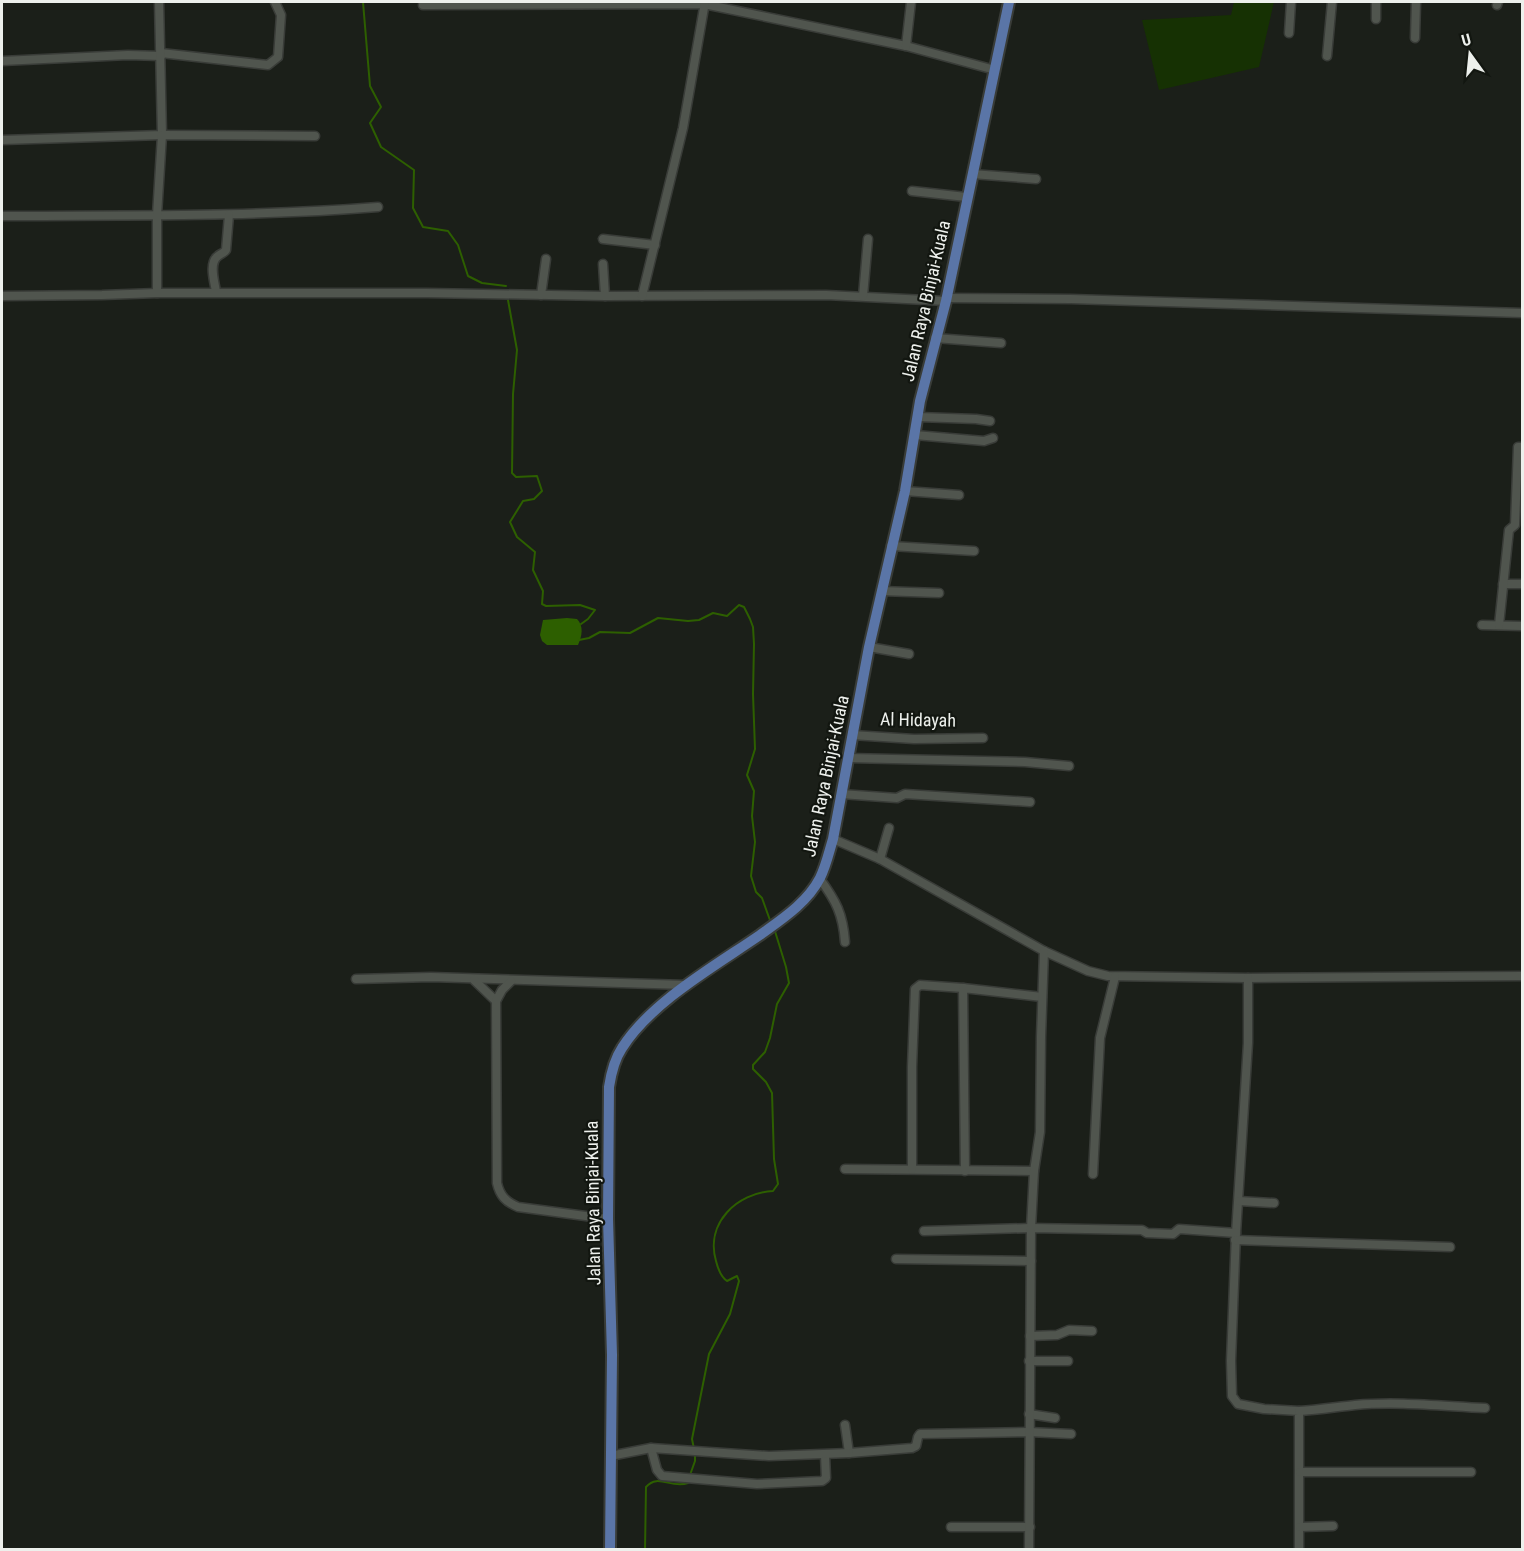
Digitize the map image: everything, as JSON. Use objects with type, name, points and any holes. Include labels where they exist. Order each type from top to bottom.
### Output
[{"type":"main road","name":"Jalan Raya Binjai-Kuala","points":[[610,1550],[612,1355],[608,1219],[609,1087],[612,1070],[621,1050],[638,1026],[686,986],[792,912],[808,896],[820,879],[833,839],[869,647],[905,490],[918,417],[946,299],[1009,2]]},
{"type":"street","points":[[157,293],[157,215],[162,135],[159,2]]},
{"type":"street","points":[[2,61],[161,54],[268,65],[278,57],[281,15],[275,2]]},
{"type":"street","points":[[906,46],[911,2]]},
{"type":"street","points":[[1289,33],[1291,2]]},
{"type":"street","points":[[1327,56],[1332,2]]},
{"type":"street","points":[[1376,2],[1376,19]]},
{"type":"street","points":[[1415,38],[1416,2]]},
{"type":"street","points":[[642,296],[683,128],[704,3]]},
{"type":"street","points":[[423,5],[704,3],[906,46],[995,70]]},
{"type":"street","points":[[2,140],[162,135],[315,136]]},
{"type":"street","points":[[972,174],[1036,179]]},
{"type":"street","points":[[912,191],[966,197]]},
{"type":"street","points":[[2,216],[230,215],[378,207]]},
{"type":"street","points":[[216,292],[214,261],[226,250],[230,215]]},
{"type":"street","points":[[603,239],[655,245]]},
{"type":"street","points":[[863,296],[868,239]]},
{"type":"street","points":[[541,295],[546,259]]},
{"type":"street","points":[[603,264],[605,296]]},
{"type":"street","points":[[2,296],[216,292],[863,296],[946,299],[1071,299],[1522,313]]},
{"type":"street","points":[[935,338],[1002,343]]},
{"type":"street","points":[[918,417],[990,421]]},
{"type":"street","points":[[915,435],[984,441],[993,438]]},
{"type":"street","points":[[1499,625],[1509,530],[1515,525],[1518,447],[1522,447]]},
{"type":"street","points":[[905,490],[959,495]]},
{"type":"street","points":[[1509,530],[1522,531]]},
{"type":"street","points":[[891,546],[974,551]]},
{"type":"street","points":[[1503,584],[1522,584]]},
{"type":"street","points":[[881,591],[939,593]]},
{"type":"street","points":[[1482,625],[1522,626]]},
{"type":"street","points":[[869,647],[909,654]]},
{"type":"street","name":"Al Hidayah","points":[[852,735],[914,739],[983,738]]},
{"type":"street","points":[[848,758],[1025,762],[1069,766]]},
{"type":"street","points":[[841,794],[897,798],[913,795],[1030,802]]},
{"type":"street","points":[[880,859],[889,828]]},
{"type":"street","points":[[833,839],[880,859],[1044,951],[1088,971],[1115,977],[1522,976]]},
{"type":"street","points":[[820,879],[840,910],[844,921],[845,942]]},
{"type":"street","points":[[1029,1550],[1031,1228],[1034,1172],[1040,1132],[1044,951]]},
{"type":"street","points":[[356,979],[431,977],[686,986]]},
{"type":"street","points":[[1093,1174],[1100,1038],[1115,977]]},
{"type":"street","points":[[1248,978],[1248,1043],[1231,1361],[1234,1401],[1238,1404],[1264,1409],[1299,1411],[1384,1404],[1485,1408]]},
{"type":"street","points":[[474,980],[496,1001]]},
{"type":"street","points":[[512,981],[502,990],[496,1001],[497,1183],[500,1194],[518,1207],[608,1219]]},
{"type":"street","points":[[912,1169],[915,989],[920,985],[1042,997]]},
{"type":"street","points":[[963,988],[964,1171]]},
{"type":"street","points":[[845,1169],[1034,1172]]},
{"type":"street","points":[[1239,1201],[1274,1203]]},
{"type":"street","points":[[924,1231],[1031,1228],[1142,1230],[1147,1233],[1173,1234],[1179,1229],[1236,1237],[1450,1247]]},
{"type":"street","points":[[896,1259],[1031,1261]]},
{"type":"street","points":[[1030,1336],[1057,1335],[1069,1330],[1092,1331]]},
{"type":"street","points":[[1029,1361],[1068,1361]]},
{"type":"street","points":[[1299,1411],[1299,1550]]},
{"type":"street","points":[[1029,1414],[1055,1418]]},
{"type":"street","points":[[845,1425],[849,1453]]},
{"type":"street","points":[[610,1456],[651,1448],[769,1456],[825,1455],[912,1448],[916,1446],[920,1434],[1029,1432],[1071,1434]]},
{"type":"street","points":[[651,1448],[657,1470],[662,1476],[757,1484],[822,1481],[826,1478],[825,1455]]},
{"type":"street","points":[[1300,1472],[1471,1472]]},
{"type":"street","points":[[1299,1527],[1333,1526]]},
{"type":"street","points":[[951,1527],[1030,1527]]},
{"type":"shaded area","points":[[1234,2],[1274,2],[1259,67],[1159,90],[1142,20],[1231,15]]},
{"type":"shaded area","points":[[577,619],[581,625],[578,645],[547,645],[542,641],[540,635],[543,620]]},
{"type":"waterway","points":[[363,2],[370,86],[381,107],[370,123],[381,147],[414,170],[413,208],[423,227],[448,231],[458,245],[468,276],[482,283],[506,286]]},
{"type":"waterway","points":[[508,300],[517,350],[513,394],[512,473],[516,477],[537,476],[542,491],[534,499],[523,501],[510,522],[517,537],[535,552],[533,570],[543,591],[542,604],[546,606],[580,605],[595,610],[581,624]]},
{"type":"waterway","points":[[579,640],[600,632],[630,633],[658,618],[699,620],[713,613],[727,616],[739,605],[744,607],[753,627],[754,644],[755,749],[747,775],[754,791],[752,816],[755,842],[751,876],[771,923]]},
{"type":"waterway","points":[[694,1449],[692,1439],[709,1354],[730,1314],[739,1281],[737,1276],[727,1281],[720,1272],[714,1247],[715,1234],[727,1212],[736,1204],[747,1197],[773,1191],[778,1184],[774,1159],[772,1093],[766,1082],[753,1069],[753,1065],[765,1052],[777,1004],[789,983],[774,928]]},
{"type":"waterway","points":[[690,1475],[695,1455]]},
{"type":"waterway","points":[[645,1550],[646,1487],[655,1481],[682,1484],[688,1483],[688,1480]]}]
